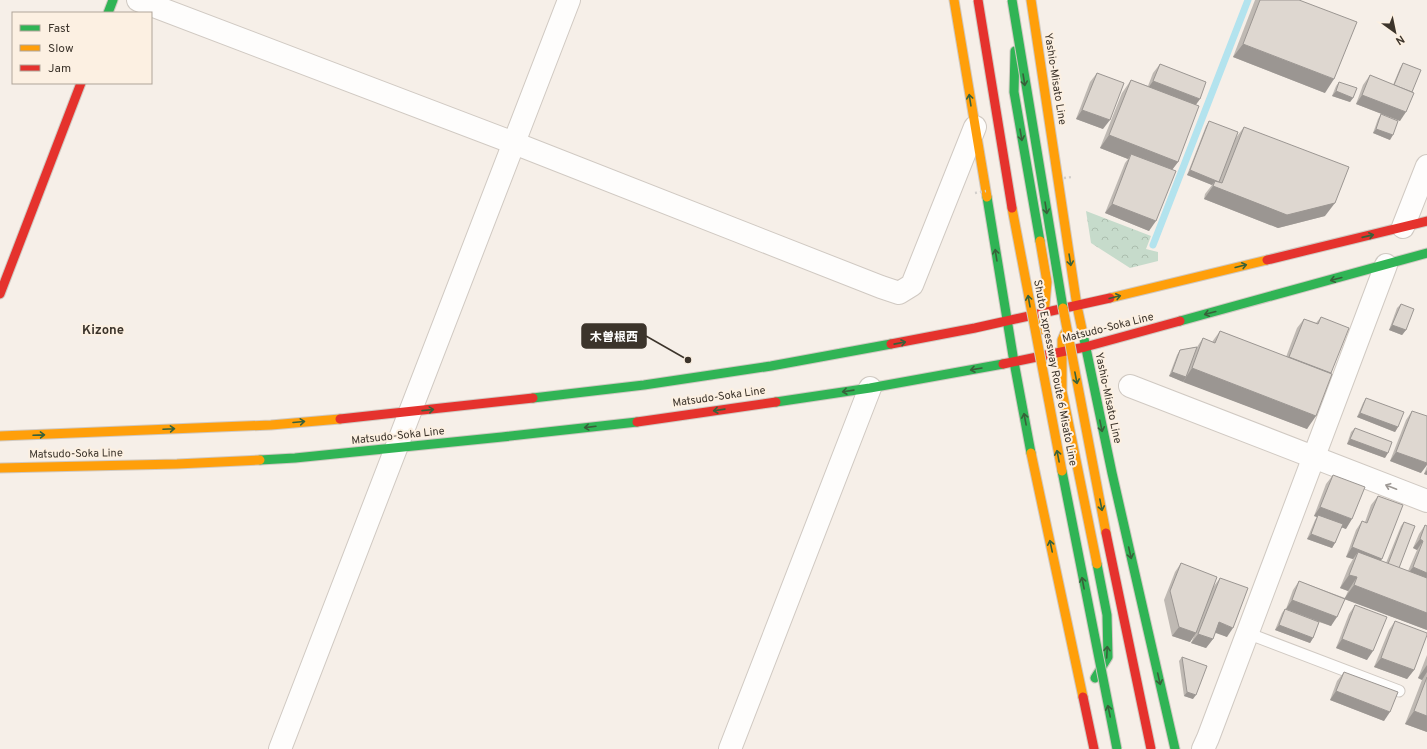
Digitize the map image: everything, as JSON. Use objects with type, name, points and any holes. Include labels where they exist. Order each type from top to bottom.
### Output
[{"type":"main road","points":[[108,12],[113,0]]},
{"type":"main road","points":[[954,0],[1007,322],[1029,443],[1094,749]]},
{"type":"main road","name":"Shuto Expressway Route 6 Misato Line","points":[[978,0],[1029,302],[1094,642],[1117,749]]},
{"type":"main road","name":"Shuto Expressway Route 6 Misato Line","points":[[1012,0],[1061,297],[1112,563],[1150,749]]},
{"type":"main road","points":[[1014,362],[1043,327],[1047,282],[1014,92],[1015,43],[1024,0]]},
{"type":"main road","name":"Yashio-Misato Line","points":[[1031,0],[1077,306],[1110,466],[1175,749]]},
{"type":"main road","points":[[0,294],[81,84]]},
{"type":"main road","name":"Matsudo-Soka Line","points":[[0,436],[271,424],[410,412],[636,386],[771,366],[1044,314],[1427,221]]},
{"type":"main road","name":"Matsudo-Soka Line","points":[[0,468],[177,464],[295,458],[626,423],[870,388],[1014,362],[1085,347],[1427,253]]},
{"type":"main road","points":[[1077,306],[1062,340],[1062,391],[1107,615],[1108,657],[1083,698]]},
{"type":"street","points":[[138,0],[514,143],[899,293],[912,285],[975,127]]},
{"type":"street","points":[[280,749],[569,0]]},
{"type":"street","points":[[1403,227],[1427,166]]},
{"type":"street","points":[[1203,749],[1386,265]]},
{"type":"street","points":[[1130,386],[1427,501]]},
{"type":"street","points":[[730,749],[870,388]]},
{"type":"lane","points":[[1247,634],[1399,691]]},
{"type":"green space","points":[[1086,211],[1151,236],[1146,249],[1158,252],[1158,261],[1130,268],[1091,243]]},
{"type":"building","points":[[1260,0],[1299,0],[1357,22],[1334,79],[1243,44]]},
{"type":"building","points":[[1403,63],[1421,70],[1412,92],[1394,85]]},
{"type":"building","points":[[1160,64],[1206,82],[1200,99],[1153,81]]},
{"type":"building","points":[[1097,73],[1124,83],[1110,120],[1082,110]]},
{"type":"building","points":[[1370,75],[1414,93],[1406,112],[1362,95]]},
{"type":"building","points":[[1131,80],[1199,106],[1178,162],[1109,135]]},
{"type":"building","points":[[1339,82],[1357,88],[1353,98],[1336,91]]},
{"type":"building","points":[[1381,114],[1398,121],[1393,135],[1376,129]]},
{"type":"building","points":[[1209,121],[1238,132],[1219,182],[1190,170]]},
{"type":"building","points":[[1244,127],[1349,167],[1335,203],[1287,215],[1213,186],[1215,181],[1222,183]]},
{"type":"building","points":[[1131,154],[1176,171],[1156,221],[1112,204]]},
{"type":"building","points":[[1401,304],[1414,309],[1406,330],[1392,325]]},
{"type":"building","points":[[1321,317],[1349,328],[1331,373],[1289,357],[1304,319],[1318,324]]},
{"type":"building","points":[[1220,331],[1332,374],[1316,416],[1192,368],[1203,338],[1215,343]]},
{"type":"building","points":[[1197,347],[1186,377],[1172,372],[1180,350]]},
{"type":"building","points":[[1366,398],[1404,412],[1398,427],[1360,413]]},
{"type":"building","points":[[1412,411],[1427,416],[1427,463],[1396,452]]},
{"type":"building","points":[[1355,428],[1392,442],[1388,453],[1350,439]]},
{"type":"building","points":[[1333,475],[1365,487],[1352,519],[1320,507]]},
{"type":"building","points":[[1378,496],[1403,505],[1382,559],[1352,547],[1362,521],[1367,523]]},
{"type":"building","points":[[1318,515],[1343,524],[1335,543],[1311,534]]},
{"type":"building","points":[[1404,522],[1415,526],[1399,568],[1388,564]]},
{"type":"building","points":[[1425,525],[1427,526],[1427,573],[1413,567],[1423,541],[1420,539]]},
{"type":"building","points":[[1358,552],[1427,578],[1427,613],[1354,585],[1357,577],[1349,575]]},
{"type":"building","points":[[1181,563],[1217,577],[1196,633],[1179,627],[1170,591]]},
{"type":"building","points":[[1220,578],[1248,588],[1233,628],[1219,622],[1213,639],[1198,634]]},
{"type":"building","points":[[1299,581],[1345,599],[1337,617],[1292,600]]},
{"type":"building","points":[[1355,605],[1387,617],[1373,651],[1342,639]]},
{"type":"building","points":[[1285,609],[1319,622],[1313,638],[1279,625]]},
{"type":"building","points":[[1395,621],[1427,633],[1414,670],[1381,658]]},
{"type":"building","points":[[1182,657],[1207,666],[1196,695],[1187,692]]},
{"type":"building","points":[[1344,672],[1398,692],[1390,712],[1336,691]]},
{"type":"building","points":[[1427,677],[1427,716],[1414,711]]},
{"type":"waterway","points":[[1153,245],[1248,0]]},
{"type":"traffic: fast","points":[[108,12],[113,0]]},
{"type":"traffic: fast","points":[[1012,0],[1063,308]]},
{"type":"traffic: fast","points":[[1015,51],[1014,92],[1040,241]]},
{"type":"traffic: fast","points":[[987,197],[1014,362],[1031,453]]},
{"type":"traffic: fast","points":[[1180,321],[1427,253]]},
{"type":"traffic: fast","points":[[1083,334],[1112,473],[1175,749]]},
{"type":"traffic: fast","points":[[533,398],[644,385],[771,366],[891,344]]},
{"type":"traffic: fast","points":[[776,402],[870,388],[1003,364]]},
{"type":"traffic: fast","points":[[260,460],[295,458],[637,422]]},
{"type":"traffic: fast","points":[[1062,471],[1117,749]]},
{"type":"traffic: fast","points":[[1095,678],[1108,657],[1107,615],[1097,564]]},
{"type":"traffic: slow","points":[[954,0],[987,197]]},
{"type":"traffic: slow","points":[[1031,0],[1077,306],[1083,334]]},
{"type":"traffic: slow","points":[[1012,208],[1062,471]]},
{"type":"traffic: slow","points":[[1040,241],[1047,282],[1043,327],[1040,330]]},
{"type":"traffic: slow","points":[[1110,298],[1267,260]]},
{"type":"traffic: slow","points":[[1063,308],[1106,533]]},
{"type":"traffic: slow","points":[[1065,333],[1062,340],[1062,391],[1097,564]]},
{"type":"traffic: slow","points":[[0,436],[271,425],[340,419]]},
{"type":"traffic: slow","points":[[1031,453],[1083,697]]},
{"type":"traffic: slow","points":[[0,468],[177,464],[260,460]]},
{"type":"traffic: jam","points":[[978,0],[1012,208]]},
{"type":"traffic: jam","points":[[0,294],[81,84]]},
{"type":"traffic: jam","points":[[1267,260],[1427,221]]},
{"type":"traffic: jam","points":[[891,344],[975,328],[1110,298]]},
{"type":"traffic: jam","points":[[1003,364],[1085,347],[1180,321]]},
{"type":"traffic: jam","points":[[340,419],[533,398]]},
{"type":"traffic: jam","points":[[637,422],[776,402]]},
{"type":"traffic: jam","points":[[1106,533],[1151,749]]},
{"type":"traffic: jam","points":[[1083,697],[1094,749]]},
{"type":"place","name":"木曽根西","points":[[688,360]]},
{"type":"district","name":"Kizone","points":[[103,331]]}]
